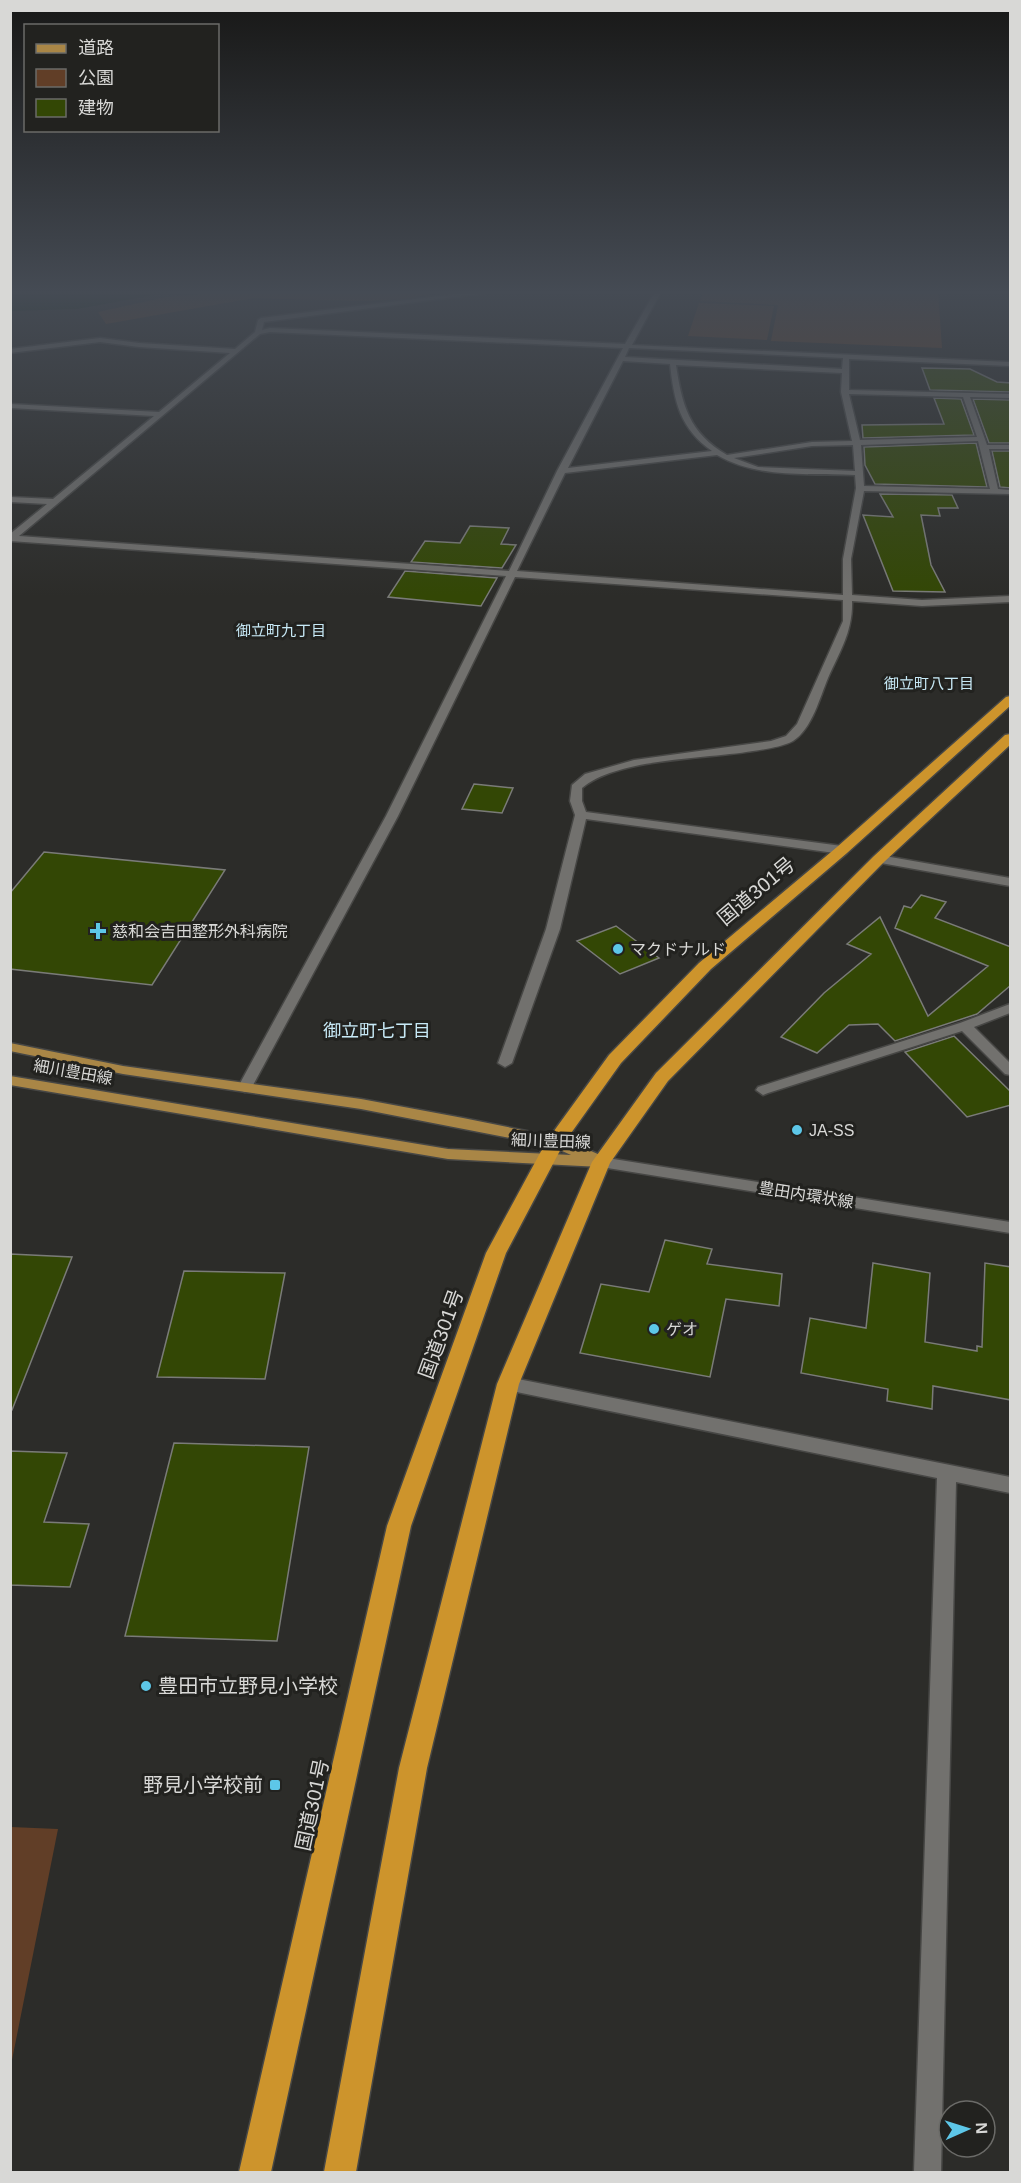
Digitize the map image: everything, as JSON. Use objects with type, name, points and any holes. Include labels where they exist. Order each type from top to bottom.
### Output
[{"type":"highway","name":"国道301号","points":[[255,2172],[399,1526],[496,1253],[550,1151],[615,1059],[705,966],[842,850],[1011,700]]},
{"type":"highway","points":[[340,2172],[413,1768],[508,1384],[601,1162],[662,1077],[879,859],[1011,738]]},
{"type":"main road","name":"細川豊田線","points":[[10,1047],[123,1070],[361,1104],[601,1162]]},
{"type":"main road","name":"細川豊田線","points":[[10,1080],[448,1154],[550,1151]]},
{"type":"street","points":[[11,539],[187,392]]},
{"type":"street","points":[[245,1087],[393,815],[509,574],[603,392]]},
{"type":"street","points":[[678,392],[680,405],[704,444],[722,455],[758,470],[857,474]]},
{"type":"street","points":[[505,1063],[553,929],[581,815],[576,801],[576,788],[589,776],[604,770],[634,763],[739,750],[790,738],[802,725],[848,621],[848,559],[860,488],[857,474],[857,444],[845,392],[1011,396]]},
{"type":"street","points":[[965,394],[982,443],[995,492]]},
{"type":"street","points":[[10,406],[160,414]]},
{"type":"street","points":[[561,471],[812,444],[982,443],[1011,447]]},
{"type":"street","points":[[860,488],[1011,492]]},
{"type":"street","points":[[10,499],[54,502]]},
{"type":"street","points":[[11,539],[922,603],[1011,599]]},
{"type":"street","points":[[581,815],[842,850]]},
{"type":"street","points":[[879,859],[1011,882]]},
{"type":"street","points":[[763,1090],[965,1026],[1011,1008]]},
{"type":"street","points":[[965,1026],[1011,1071]]},
{"type":"street","name":"豊田内環状線","points":[[601,1162],[1011,1228]]},
{"type":"street","points":[[508,1384],[1011,1485]]},
{"type":"street","points":[[928,2172],[947,1473]]},
{"type":"green space","points":[[10,1827],[58,1829],[11,2065]]},
{"type":"building","points":[[934,398],[961,399],[974,435],[863,438],[862,425],[944,424]]},
{"type":"building","points":[[973,399],[1011,400],[1011,443],[989,443]]},
{"type":"building","points":[[976,443],[987,487],[875,484],[865,465],[864,447]]},
{"type":"building","points":[[992,451],[1011,451],[1011,488],[1000,487]]},
{"type":"building","points":[[880,494],[952,495],[958,508],[938,508],[940,516],[921,515],[931,565],[945,592],[893,591],[863,515],[893,517]]},
{"type":"building","points":[[470,526],[509,528],[501,544],[516,545],[502,568],[411,562],[425,541],[460,543]]},
{"type":"building","points":[[405,571],[497,578],[481,606],[388,597]]},
{"type":"building","points":[[474,784],[513,788],[502,813],[462,809]]},
{"type":"building","name":"慈和会吉田整形外科病院","points":[[44,852],[225,870],[152,985],[10,969],[10,893]]},
{"type":"building","points":[[921,895],[946,902],[935,918],[1011,947],[1011,985],[977,1014],[895,1041],[878,1024],[849,1025],[817,1053],[781,1037],[824,993],[871,954],[847,944],[880,917],[928,1016],[988,966],[895,928],[904,906],[911,908]]},
{"type":"building","name":"マクドナルド","points":[[616,926],[659,958],[620,974],[577,941]]},
{"type":"building","points":[[954,1036],[1011,1092],[1011,1105],[967,1117],[905,1052]]},
{"type":"building","name":"ゲオ","points":[[665,1240],[712,1249],[707,1264],[782,1274],[779,1306],[726,1299],[710,1377],[580,1353],[601,1284],[649,1292]]},
{"type":"building","points":[[10,1254],[72,1257],[12,1410],[10,1410]]},
{"type":"building","points":[[873,1263],[930,1273],[925,1342],[977,1351],[977,1346],[982,1347],[985,1263],[1011,1267],[1011,1400],[933,1386],[932,1409],[887,1401],[888,1389],[801,1373],[810,1318],[866,1328]]},
{"type":"building","points":[[184,1271],[285,1273],[265,1379],[157,1377]]},
{"type":"building","points":[[174,1443],[309,1447],[277,1641],[125,1636]]},
{"type":"building","points":[[10,1451],[67,1453],[44,1522],[89,1524],[70,1587],[10,1585]]},
{"type":"place","name":"慈和会吉田整形外科病院","points":[[98,931]]},
{"type":"place","name":"マクドナルド","points":[[618,949]]},
{"type":"place","name":"JA-SS","points":[[797,1130]]},
{"type":"place","name":"ゲオ","points":[[654,1329]]},
{"type":"place","name":"豊田市立野見小学校","points":[[146,1686]]},
{"type":"place","name":"野見小学校前","points":[[275,1785]]},
{"type":"district","name":"御立町九丁目","points":[[281,630]]},
{"type":"district","name":"御立町八丁目","points":[[929,683]]},
{"type":"district","name":"御立町七丁目","points":[[377,1031]]}]
